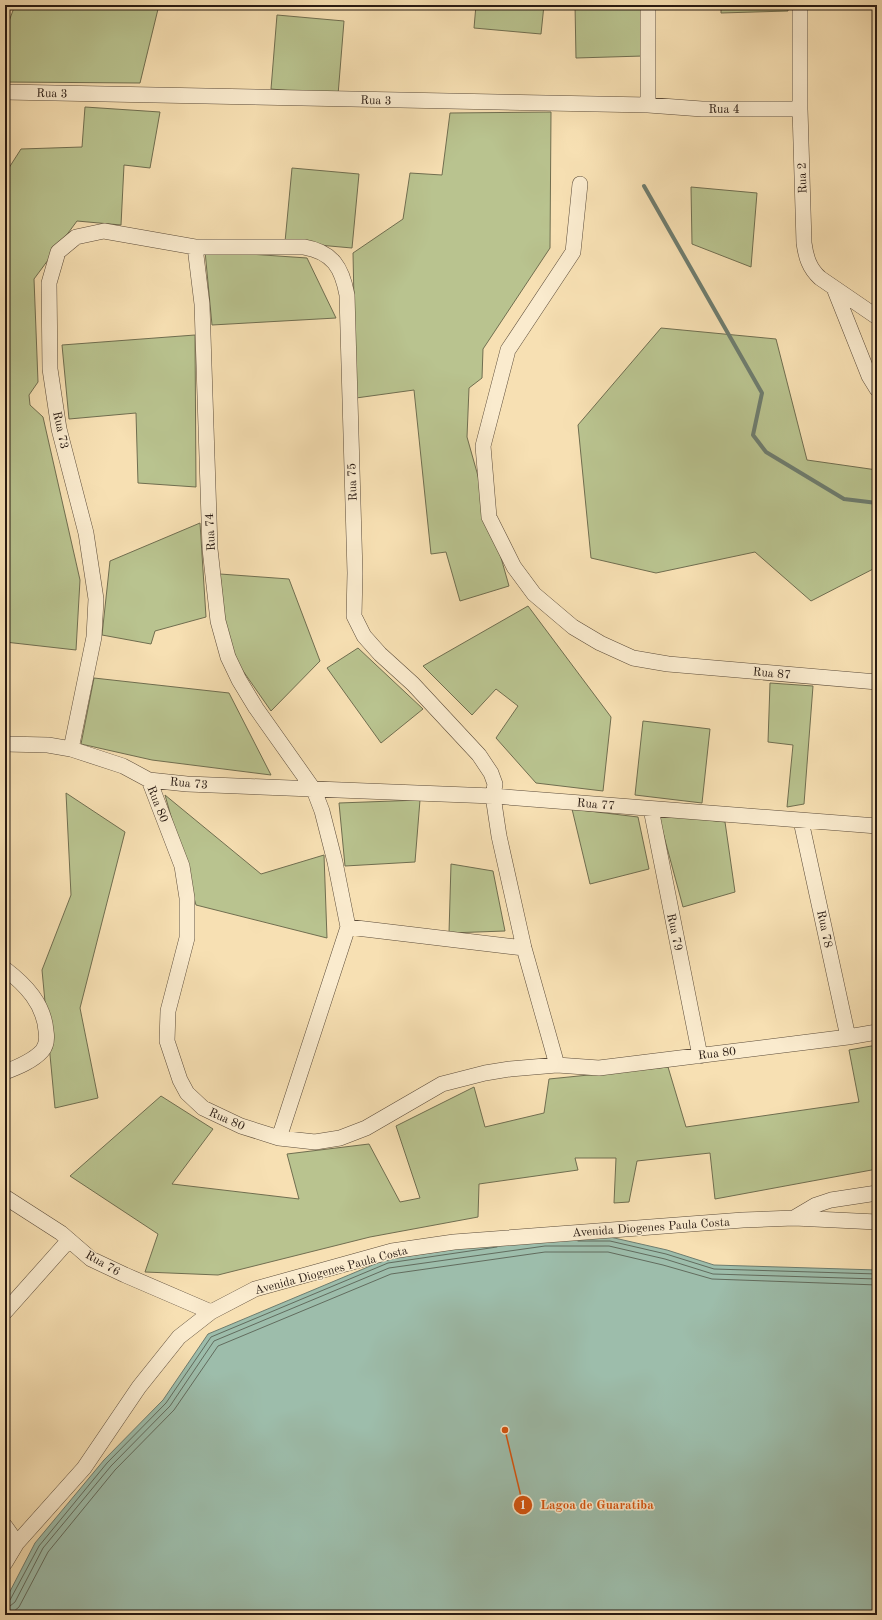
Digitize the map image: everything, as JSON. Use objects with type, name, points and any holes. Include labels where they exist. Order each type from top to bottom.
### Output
[{"type":"street","points":[[648,5],[648,105]]},
{"type":"street","name":"Rua 2","points":[[800,5],[800,109],[804,243],[806,257],[813,272],[877,317]]},
{"type":"street","name":"Rua 3","points":[[5,92],[648,105]]},
{"type":"street","name":"Rua 4","points":[[648,105],[702,109],[800,109]]},
{"type":"street","name":"Rua 87","points":[[580,184],[573,252],[508,350],[483,446],[489,517],[514,567],[534,594],[551,610],[573,627],[600,643],[633,658],[668,664],[877,682]]},
{"type":"street","name":"Rua 73","points":[[71,749],[94,637],[96,598],[86,534],[59,429],[50,369],[49,283],[58,252],[76,237],[104,231],[195,247]]},
{"type":"street","name":"Rua 74","points":[[195,247],[202,304],[210,549],[218,621],[228,657],[242,685],[256,708],[314,790],[324,818],[348,927]]},
{"type":"street","name":"Rua 75","points":[[195,247],[304,247],[319,250],[331,259],[344,277],[348,311],[355,573],[354,616],[364,636],[372,645],[413,684],[480,755],[491,773],[495,784],[493,796]]},
{"type":"street","points":[[834,288],[869,376],[877,389]]},
{"type":"street","name":"Rua 73","points":[[5,744],[48,745],[71,749],[123,766],[149,780],[221,786],[314,790]]},
{"type":"street","name":"Rua 80","points":[[149,780],[182,866],[187,898],[187,938],[168,1019],[167,1042],[180,1080],[187,1093],[203,1108],[241,1126],[279,1138],[315,1142],[340,1138],[366,1128],[442,1084],[466,1077],[504,1070],[557,1065],[599,1068],[848,1037],[877,1032]]},
{"type":"street","name":"Rua 77","points":[[314,790],[493,796],[877,826]]},
{"type":"street","points":[[493,796],[499,836],[524,948],[557,1065]]},
{"type":"street","name":"Rua 79","points":[[651,809],[700,1056]]},
{"type":"street","name":"Rua 78","points":[[801,821],[848,1037]]},
{"type":"street","points":[[279,1138],[348,927],[524,948]]},
{"type":"street","points":[[5,969],[20,981],[37,1000],[46,1021],[47,1039],[43,1050],[29,1061],[5,1072]]},
{"type":"street","points":[[794,1218],[816,1205],[831,1200],[877,1193]]},
{"type":"street","name":"Rua 76","points":[[5,1198],[69,1240],[91,1259],[211,1312]]},
{"type":"street","name":"Avenida Diogenes Paula Costa","points":[[5,1563],[18,1543],[84,1468],[139,1388],[179,1337],[211,1312],[255,1289],[392,1251],[423,1245],[611,1230],[794,1218],[877,1222]]},
{"type":"street","points":[[5,1312],[69,1240]]},
{"type":"street","points":[[5,1526],[18,1543]]},
{"type":"green space","points":[[15,5],[159,5],[140,83],[5,82],[5,32]]},
{"type":"green space","points":[[476,5],[544,5],[541,34],[474,28]]},
{"type":"green space","points":[[575,5],[641,5],[643,56],[576,58]]},
{"type":"green space","points":[[721,5],[788,5],[788,11],[721,13]]},
{"type":"green space","points":[[277,15],[344,21],[338,95],[271,89]]},
{"type":"green space","points":[[85,107],[160,112],[150,168],[124,165],[121,225],[77,221],[34,279],[38,382],[29,395],[30,405],[43,417],[80,580],[76,650],[5,642],[5,174],[21,149],[82,147]]},
{"type":"green space","points":[[551,112],[550,248],[483,349],[482,378],[469,388],[467,437],[509,586],[460,601],[446,552],[431,554],[414,390],[356,398],[353,253],[403,219],[410,173],[442,175],[450,113]]},
{"type":"green space","points":[[292,168],[359,174],[352,248],[285,242]]},
{"type":"green space","points":[[691,187],[757,193],[751,267],[692,244]]},
{"type":"green space","points":[[205,251],[307,258],[336,318],[212,325]]},
{"type":"green space","points":[[661,328],[776,339],[807,460],[877,470],[877,567],[811,601],[755,552],[656,573],[591,558],[578,425]]},
{"type":"green space","points":[[195,335],[196,487],[138,483],[136,413],[69,419],[62,345]]},
{"type":"green space","points":[[200,523],[206,617],[155,631],[151,644],[102,635],[110,561]]},
{"type":"green space","points":[[220,574],[289,579],[320,661],[271,711],[227,648]]},
{"type":"green space","points":[[528,606],[611,717],[603,791],[536,783],[496,738],[518,706],[496,689],[472,715],[423,666]]},
{"type":"green space","points":[[358,648],[423,709],[381,743],[327,668]]},
{"type":"green space","points":[[94,678],[229,693],[271,775],[152,760],[81,744]]},
{"type":"green space","points":[[770,683],[813,686],[804,804],[787,807],[793,745],[768,742]]},
{"type":"green space","points":[[643,721],[710,729],[702,803],[635,795]]},
{"type":"green space","points":[[66,793],[125,832],[80,1008],[98,1098],[55,1108],[42,970],[71,895]]},
{"type":"green space","points":[[165,795],[261,874],[324,855],[327,938],[196,905]]},
{"type":"green space","points":[[420,800],[415,862],[345,866],[339,803]]},
{"type":"green space","points":[[572,809],[638,817],[649,869],[590,884]]},
{"type":"green space","points":[[658,814],[725,822],[735,892],[683,907]]},
{"type":"green space","points":[[451,864],[493,871],[505,931],[449,933]]},
{"type":"green space","points":[[877,1045],[877,1169],[715,1199],[710,1153],[637,1161],[629,1202],[614,1203],[616,1158],[575,1158],[578,1170],[479,1184],[478,1217],[370,1237],[218,1275],[145,1272],[158,1234],[70,1176],[161,1096],[213,1129],[172,1184],[299,1199],[287,1154],[369,1144],[400,1202],[420,1198],[396,1126],[474,1087],[485,1127],[544,1113],[549,1079],[668,1067],[686,1127],[859,1102],[849,1050]]},
{"type":"water","points":[[610,1237],[667,1250],[714,1265],[877,1270],[877,1615],[5,1615],[5,1601],[35,1543],[104,1460],[163,1400],[208,1334],[387,1259],[475,1246]]},
{"type":"waterway","points":[[644,186],[762,393],[753,435],[766,452],[844,499],[877,503]]},
{"type":"place","name":"Lagoa de Guaratiba","points":[[505,1430]]}]
